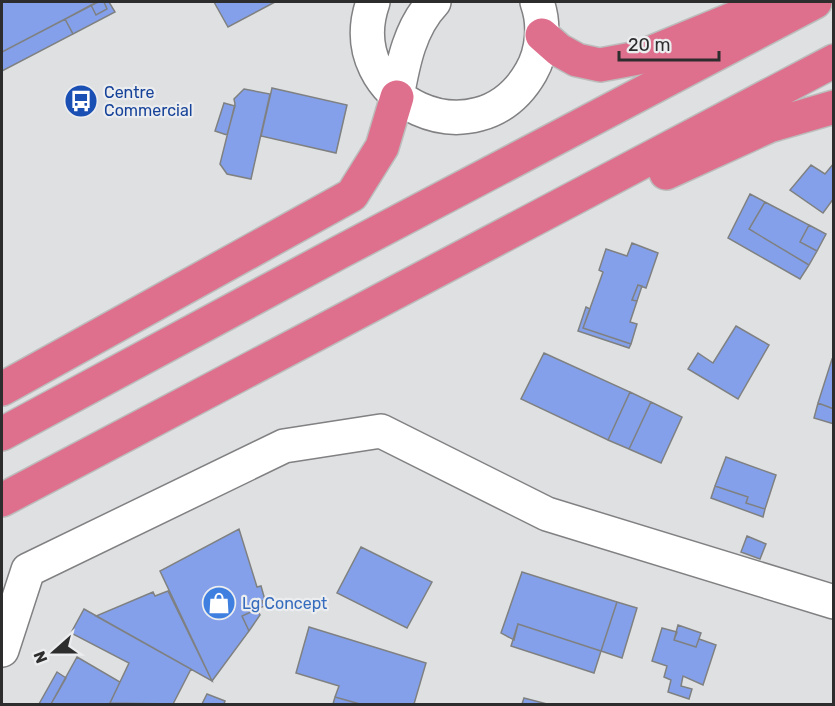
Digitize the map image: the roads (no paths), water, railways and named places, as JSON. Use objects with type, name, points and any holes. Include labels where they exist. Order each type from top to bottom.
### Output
[{"type":"highway","points":[[542,35],[560,51],[577,60],[600,64],[638,58],[774,2]]},
{"type":"highway","points":[[2,434],[340,252],[815,2]]},
{"type":"highway","points":[[2,500],[834,62]]},
{"type":"highway","points":[[2,389],[352,195],[382,147],[397,97]]},
{"type":"highway","points":[[358,312],[769,126],[834,107]]},
{"type":"street","points":[[373,2],[369,14],[368,38],[373,60],[386,85],[397,97],[421,111],[448,118],[476,116],[502,105],[523,86],[537,62],[542,35],[537,2]]},
{"type":"street","points":[[397,97],[406,52],[426,10],[434,2]]},
{"type":"street","points":[[2,650],[28,570],[284,446],[381,431],[547,514],[834,602]]},
{"type":"place","name":"Centre Commercial","points":[[81,101]]},
{"type":"place","name":"Lg Concept","points":[[219,603]]}]
